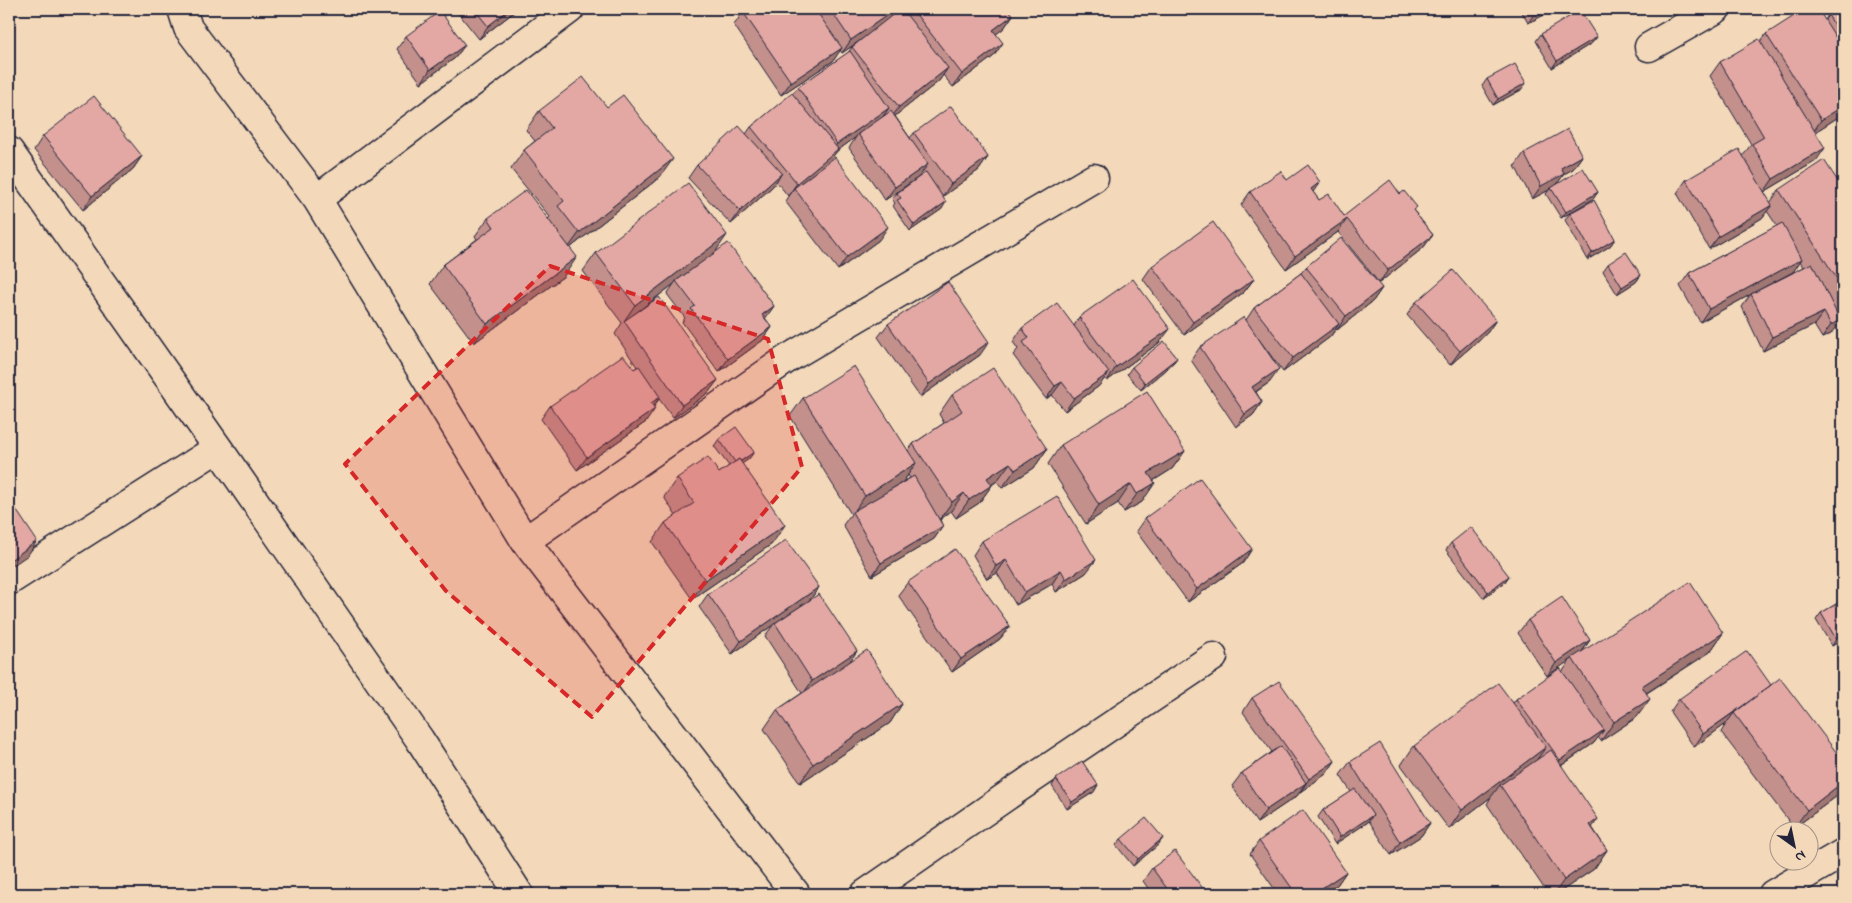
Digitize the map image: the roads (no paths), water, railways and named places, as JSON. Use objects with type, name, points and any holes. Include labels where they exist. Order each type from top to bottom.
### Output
[{"type":"street","points":[[182,9],[188,28],[317,199],[525,541],[796,894]]},
{"type":"street","points":[[317,199],[570,9]]},
{"type":"street","points":[[1649,47],[1716,9]]},
{"type":"street","points":[[9,151],[420,740],[519,894]]},
{"type":"street","points":[[525,541],[787,359],[1094,178]]},
{"type":"street","points":[[9,581],[218,448]]},
{"type":"street","points":[[865,894],[1009,794],[1213,657]]},
{"type":"street","points":[[1773,894],[1843,853]]}]
